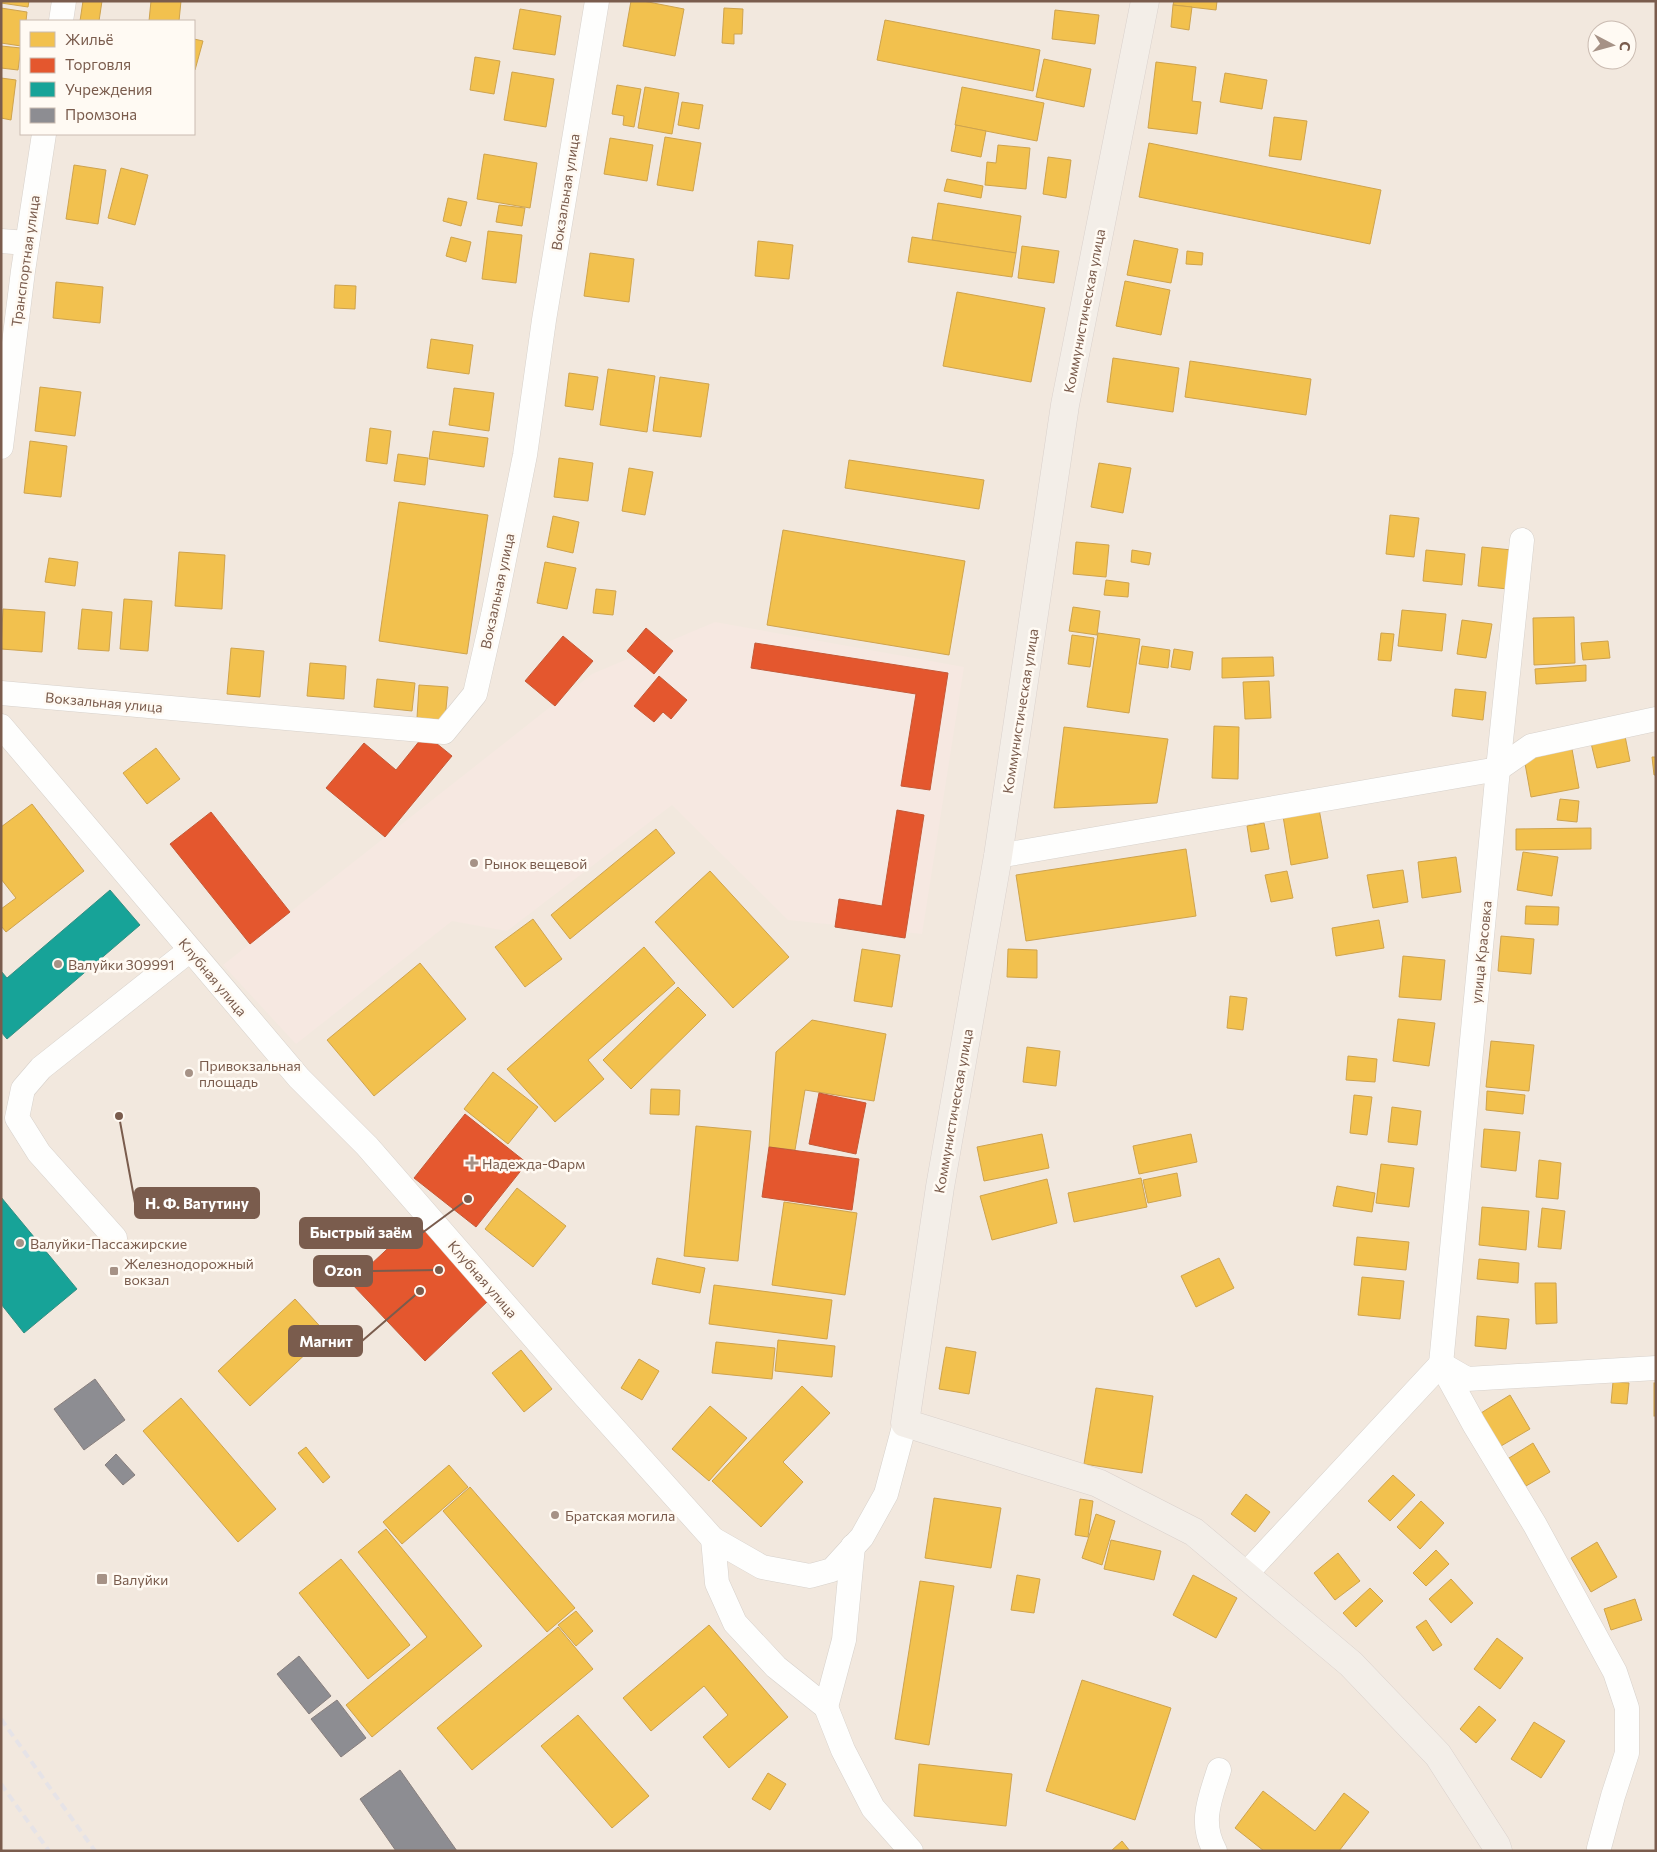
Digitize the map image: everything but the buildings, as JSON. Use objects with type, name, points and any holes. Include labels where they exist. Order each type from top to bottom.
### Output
[{"type":"main road","name":"Коммунистическая улица","points":[[905,1423],[940,1187],[998,856],[1065,405],[1145,1]]},
{"type":"main road","points":[[905,1423],[1098,1483],[1194,1532],[1351,1664],[1438,1756],[1496,1845],[1498,1851]]},
{"type":"street","points":[[61,20],[64,1]]},
{"type":"street","name":"Вокзальная улица","points":[[1,693],[444,732],[475,694],[493,615],[525,455],[545,310],[597,1]]},
{"type":"street","name":"Транспортная улица","points":[[1,447],[27,243],[44,135]]},
{"type":"street","points":[[1,240],[27,243]]},
{"type":"street","name":"улица Красовка","points":[[1441,1364],[1522,540]]},
{"type":"street","points":[[998,856],[1498,769],[1531,746],[1656,719]]},
{"type":"street","name":"Клубная улица","points":[[1,726],[299,1078],[367,1146],[584,1395],[713,1539],[762,1567],[810,1576],[832,1570],[862,1537],[886,1494],[905,1423]]},
{"type":"street","points":[[115,1238],[39,1153],[17,1118],[23,1089],[41,1068],[190,950]]},
{"type":"street","points":[[1441,1364],[1467,1379],[1656,1368]]},
{"type":"street","points":[[1245,1575],[1441,1364]]},
{"type":"street","points":[[1441,1364],[1474,1424],[1535,1525],[1615,1672],[1627,1708],[1627,1753],[1613,1796],[1600,1848]]},
{"type":"street","points":[[713,1539],[717,1583],[735,1623],[776,1667],[826,1707],[843,1750],[873,1808],[911,1851]]},
{"type":"street","points":[[826,1707],[844,1640],[853,1546]]},
{"type":"street","points":[[1215,1851],[1209,1840],[1206,1814],[1219,1770]]},
{"type":"shaded area","points":[[1,1],[1656,1],[1656,1851],[1,1851]]},
{"type":"shaded area","name":"Рынок вещевой","points":[[715,622],[964,667],[922,934],[788,920],[672,805],[507,931],[452,921],[296,1044],[223,965],[592,674]]},
{"type":"railway","points":[[1,1719],[95,1851]]},
{"type":"railway","points":[[1,1784],[49,1851]]},
{"type":"place","name":"Рынок вещевой","points":[[474,863]]},
{"type":"place","name":"Валуйки 309991","points":[[58,964]]},
{"type":"place","name":"Привокзальная площадь","points":[[189,1073]]},
{"type":"place","name":"Н. Ф. Ватутину","points":[[119,1116]]},
{"type":"place","name":"Надежда-Фарм","points":[[472,1163]]},
{"type":"place","name":"Быстрый заём","points":[[468,1199]]},
{"type":"place","name":"Валуйки-Пассажирские","points":[[20,1243]]},
{"type":"place","name":"Ozon","points":[[439,1270]]},
{"type":"place","name":"Железнодорожный вокзал","points":[[114,1271]]},
{"type":"place","name":"Магнит","points":[[420,1291]]},
{"type":"place","name":"Братская могила","points":[[555,1515]]},
{"type":"place","name":"Валуйки","points":[[102,1579]]}]
